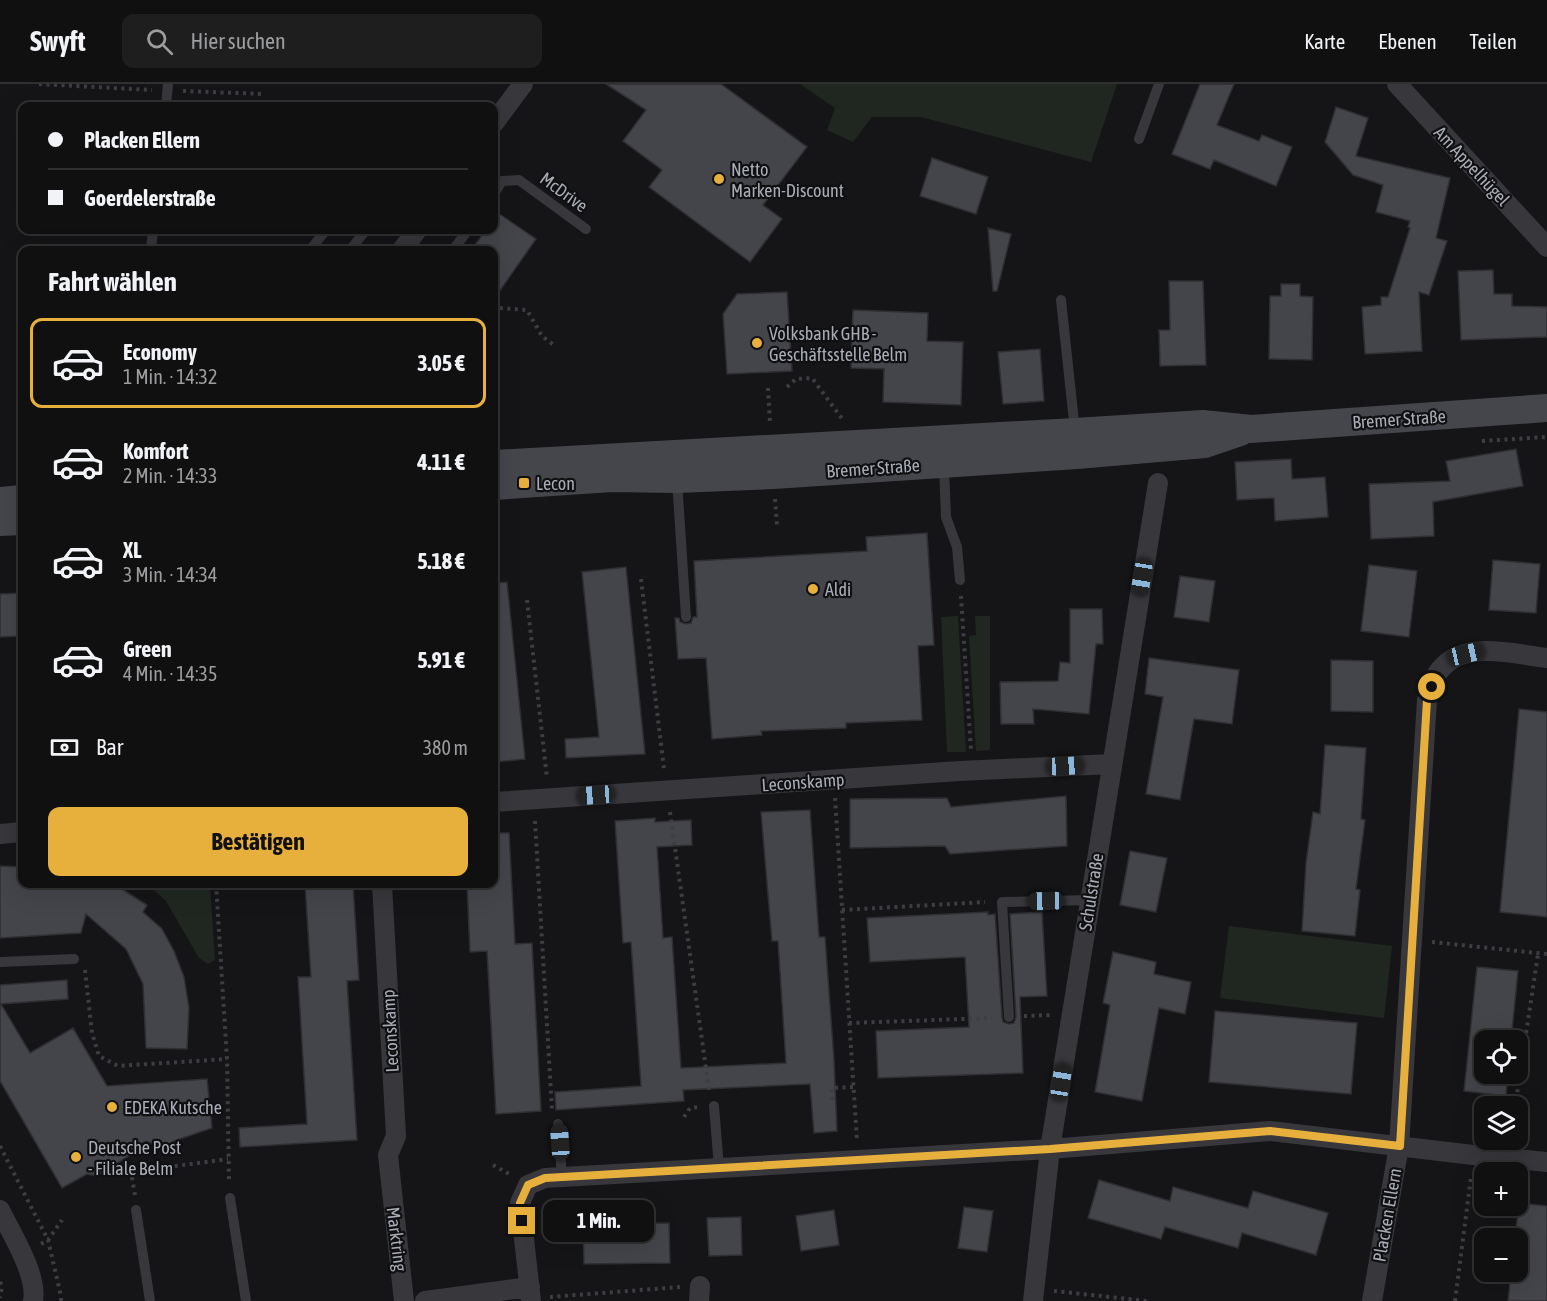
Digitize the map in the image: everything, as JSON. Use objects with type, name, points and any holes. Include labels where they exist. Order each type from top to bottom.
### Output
[{"type":"street","points":[[498,118],[523,84]]},
{"type":"street","name":"Am Appelhügel","points":[[1396,84],[1547,247]]},
{"type":"street","name":"Bremer Straße","points":[[498,464],[677,466],[1076,443],[1203,424],[1251,429],[1547,408]]},
{"type":"street","name":"Bremer Straße","points":[[498,486],[612,478],[677,466]]},
{"type":"street","name":"Schulstraße","points":[[1034,1295],[1050,1149],[1158,483]]},
{"type":"street","points":[[0,501],[18,499]]},
{"type":"street","points":[[0,522],[18,521]]},
{"type":"street","name":"Placken Ellern","points":[[1372,1301],[1400,1146],[1427,700],[1436,674],[1454,656],[1478,651],[1547,658]]},
{"type":"street","name":"Leconskamp","points":[[498,802],[1112,764]]},
{"type":"street","points":[[0,834],[18,832]]},
{"type":"street","name":"Leconskamp","points":[[382,888],[396,1136],[388,1155],[389,1178]]},
{"type":"street","points":[[425,1301],[531,1295],[520,1203],[528,1185],[545,1178],[1050,1149],[1270,1131],[1547,1162]]},
{"type":"street","name":"Marktring","points":[[389,1178],[405,1301]]},
{"type":"street","points":[[0,1210],[29,1270],[33,1301]]},
{"type":"lane","points":[[166,102],[168,84]]},
{"type":"lane","points":[[1139,139],[1159,84]]},
{"type":"lane","name":"McDrive","points":[[498,188],[502,181],[519,180],[586,229]]},
{"type":"lane","points":[[313,246],[324,234]]},
{"type":"lane","points":[[353,246],[363,234]]},
{"type":"lane","points":[[1061,300],[1076,443]]},
{"type":"lane","points":[[944,451],[946,517],[957,547],[960,580]]},
{"type":"lane","points":[[677,466],[686,617]]},
{"type":"lane","points":[[1009,1017],[1002,902],[1090,900]]},
{"type":"lane","points":[[0,962],[74,959]]},
{"type":"lane","points":[[714,1106],[719,1168]]},
{"type":"lane","points":[[558,1124],[562,1177]]},
{"type":"lane","points":[[230,1198],[246,1301]]},
{"type":"lane","points":[[136,1210],[150,1301]]},
{"type":"path","points":[[498,308],[527,310],[542,336],[555,346]]},
{"type":"path","points":[[787,387],[796,379],[812,378],[848,428]]},
{"type":"path","points":[[768,388],[770,432]]},
{"type":"path","points":[[641,579],[667,790],[711,1105],[714,1106]]},
{"type":"path","points":[[960,580],[972,771]]},
{"type":"path","points":[[527,600],[542,799],[552,1109],[558,1124]]},
{"type":"path","points":[[834,780],[858,1160]]},
{"type":"path","points":[[216,888],[227,1059],[230,1198]]},
{"type":"path","points":[[842,910],[1002,902]]},
{"type":"path","points":[[1413,940],[1547,954]]},
{"type":"path","points":[[1517,1096],[1538,954]]},
{"type":"path","points":[[74,959],[85,967],[92,1033],[99,1056],[118,1066],[227,1059]]},
{"type":"path","points":[[849,1023],[1072,1014]]},
{"type":"path","points":[[832,1100],[832,1088],[853,1087]]},
{"type":"path","points":[[0,1146],[48,1240],[61,1296],[60,1301]]},
{"type":"path","points":[[1455,1301],[1473,1155]]},
{"type":"path","points":[[136,1210],[131,1172],[228,1159]]},
{"type":"path","points":[[0,1282],[2,1286],[0,1298]]},
{"type":"path","points":[[531,1295],[700,1293]]},
{"type":"path","points":[[1034,1295],[1147,1301]]},
{"type":"shaded area","points":[[800,84],[1117,84],[1091,162],[921,117],[872,117],[853,142],[827,130],[835,108]]},
{"type":"shaded area","points":[[958,616],[966,752],[947,752],[941,617]]},
{"type":"shaded area","points":[[975,616],[990,616],[990,750],[976,751],[969,636],[976,635]]},
{"type":"shaded area","points":[[151,888],[210,888],[215,960],[208,964],[199,958],[166,901]]},
{"type":"shaded area","points":[[1229,926],[1392,946],[1384,1018],[1220,998]]},
{"type":"building","name":"Netto Marken-Discount","points":[[606,84],[721,84],[807,147],[763,205],[782,219],[750,262],[649,187],[662,170],[623,141],[646,110]]},
{"type":"building","points":[[1200,84],[1234,84],[1217,125],[1259,141],[1262,135],[1292,147],[1276,186],[1214,160],[1210,169],[1172,154]]},
{"type":"building","points":[[1336,107],[1368,118],[1356,156],[1450,178],[1436,238],[1447,241],[1429,295],[1419,292],[1422,351],[1365,354],[1362,307],[1381,305],[1381,297],[1388,297],[1410,228],[1408,227],[1410,221],[1376,212],[1383,185],[1353,175],[1325,142]]},
{"type":"building","points":[[932,158],[988,177],[976,214],[920,196]]},
{"type":"building","points":[[498,213],[536,239],[498,293],[498,246],[474,246],[483,234],[498,234]]},
{"type":"building","points":[[988,228],[1011,234],[997,291],[993,291]]},
{"type":"building","points":[[1493,270],[1494,294],[1512,294],[1512,306],[1547,307],[1547,337],[1461,340],[1458,271]]},
{"type":"building","points":[[1169,281],[1203,281],[1206,365],[1160,366],[1159,330],[1170,330]]},
{"type":"building","points":[[1281,284],[1300,284],[1300,296],[1313,297],[1312,360],[1269,359],[1270,296],[1281,296]]},
{"type":"building","name":"Volksbank GHB - Geschäftsstelle Belm","points":[[787,292],[792,371],[727,374],[723,314],[737,294]]},
{"type":"building","points":[[853,310],[928,313],[927,341],[963,342],[961,405],[883,402],[884,369],[851,368]]},
{"type":"building","points":[[1040,349],[1044,401],[1003,404],[998,352]]},
{"type":"building","points":[[1516,449],[1523,486],[1433,502],[1434,536],[1371,539],[1369,484],[1450,481],[1446,461]]},
{"type":"building","points":[[1291,459],[1292,479],[1325,477],[1328,517],[1275,521],[1274,498],[1237,500],[1235,462]]},
{"type":"building","name":"Aldi","points":[[927,533],[934,645],[918,646],[922,720],[846,723],[846,728],[761,731],[762,735],[712,739],[706,658],[678,659],[675,618],[679,618],[680,622],[686,624],[691,623],[693,617],[697,617],[694,561],[867,551],[866,537]]},
{"type":"building","points":[[1493,560],[1540,564],[1536,613],[1489,610]]},
{"type":"building","points":[[1369,565],[1417,571],[1409,637],[1361,631]]},
{"type":"building","points":[[626,567],[645,754],[566,758],[565,739],[599,737],[582,572]]},
{"type":"building","points":[[1180,576],[1215,581],[1209,622],[1174,617]]},
{"type":"building","points":[[507,582],[525,759],[498,762],[498,583]]},
{"type":"building","points":[[18,593],[18,636],[0,637],[0,594]]},
{"type":"building","points":[[1070,609],[1102,609],[1103,644],[1096,644],[1089,714],[1033,709],[1034,724],[1001,724],[1000,682],[1058,681],[1060,662],[1070,663]]},
{"type":"building","points":[[1149,658],[1239,670],[1232,724],[1194,719],[1180,800],[1146,794],[1163,697],[1145,694]]},
{"type":"building","points":[[1331,660],[1373,661],[1373,712],[1331,711]]},
{"type":"building","points":[[1519,709],[1547,712],[1547,917],[1500,912]]},
{"type":"building","points":[[1325,745],[1366,748],[1361,819],[1365,820],[1356,889],[1360,890],[1355,936],[1302,931],[1306,863],[1313,812],[1320,814]]},
{"type":"building","points":[[1066,796],[1067,846],[950,854],[945,846],[850,848],[850,799],[947,798],[951,807]]},
{"type":"building","points":[[810,810],[819,937],[825,937],[837,1131],[814,1133],[810,1084],[683,1090],[684,1101],[556,1110],[555,1092],[641,1086],[631,942],[623,943],[615,821],[655,818],[655,822],[691,820],[692,845],[657,847],[663,938],[672,937],[681,1068],[786,1063],[778,941],[772,941],[761,812]]},
{"type":"building","points":[[498,833],[509,833],[515,944],[532,943],[541,1111],[496,1114],[487,951],[470,952],[467,888],[498,888]]},
{"type":"building","points":[[1130,851],[1167,858],[1156,912],[1120,905]]},
{"type":"building","points":[[0,866],[18,867],[18,888],[120,888],[147,905],[143,912],[162,929],[174,951],[184,977],[189,1008],[187,1049],[146,1048],[143,984],[126,949],[86,914],[81,933],[0,938]]},
{"type":"building","points":[[305,888],[353,888],[359,980],[347,981],[357,1140],[240,1147],[239,1128],[307,1124],[298,977],[311,977]]},
{"type":"building","points":[[988,912],[988,915],[995,914],[1002,1017],[1003,1022],[1009,1024],[1014,1023],[1016,1017],[1010,914],[1042,912],[1047,996],[1020,997],[1023,1073],[878,1078],[876,1031],[969,1027],[965,957],[870,962],[867,918]]},
{"type":"building","points":[[1113,952],[1156,962],[1154,974],[1191,982],[1185,1014],[1159,1008],[1142,1101],[1095,1092],[1110,1005],[1103,1003]]},
{"type":"building","points":[[1477,967],[1518,971],[1512,1030],[1474,1030],[1474,1084],[1507,1084],[1506,1096],[1464,1091]]},
{"type":"building","name":"EDEKA Kutsche","points":[[67,980],[68,999],[1,1004],[30,1053],[73,1028],[107,1086],[207,1079],[212,1128],[174,1141],[166,1149],[146,1141],[131,1150],[129,1156],[97,1176],[87,1174],[62,1188],[0,1081],[0,985]]},
{"type":"building","points":[[1215,1011],[1357,1023],[1351,1094],[1209,1082]]},
{"type":"building","points":[[1099,1180],[1170,1201],[1173,1187],[1248,1208],[1253,1191],[1328,1213],[1316,1255],[1242,1233],[1238,1248],[1165,1227],[1161,1239],[1088,1218]]},
{"type":"building","points":[[1528,1204],[1547,1206],[1547,1301],[1508,1301],[1510,1282],[1528,1282],[1528,1228],[1516,1228],[1518,1216],[1528,1216]]},
{"type":"building","points":[[964,1207],[993,1211],[987,1252],[958,1248]]},
{"type":"building","points":[[834,1210],[839,1245],[801,1251],[796,1216]]},
{"type":"building","points":[[741,1217],[742,1255],[709,1256],[707,1218]]},
{"type":"building","points":[[669,1223],[670,1263],[584,1264],[583,1224]]},
{"type":"place","name":"Netto Marken-Discount","points":[[719,179]]},
{"type":"place","name":"Volksbank GHB - Geschäftsstelle Belm","points":[[757,343]]},
{"type":"place","name":"Lecon","points":[[524,483]]},
{"type":"place","name":"Aldi","points":[[813,589]]},
{"type":"place","name":"EDEKA Kutsche","points":[[112,1107]]},
{"type":"place","name":"Deutsche Post - Filiale Belm","points":[[76,1157]]},
{"type":"route","points":[[522,1221],[520,1203],[528,1185],[545,1178],[1050,1149],[1270,1131],[1400,1146],[1427,700],[1432,687]]}]
